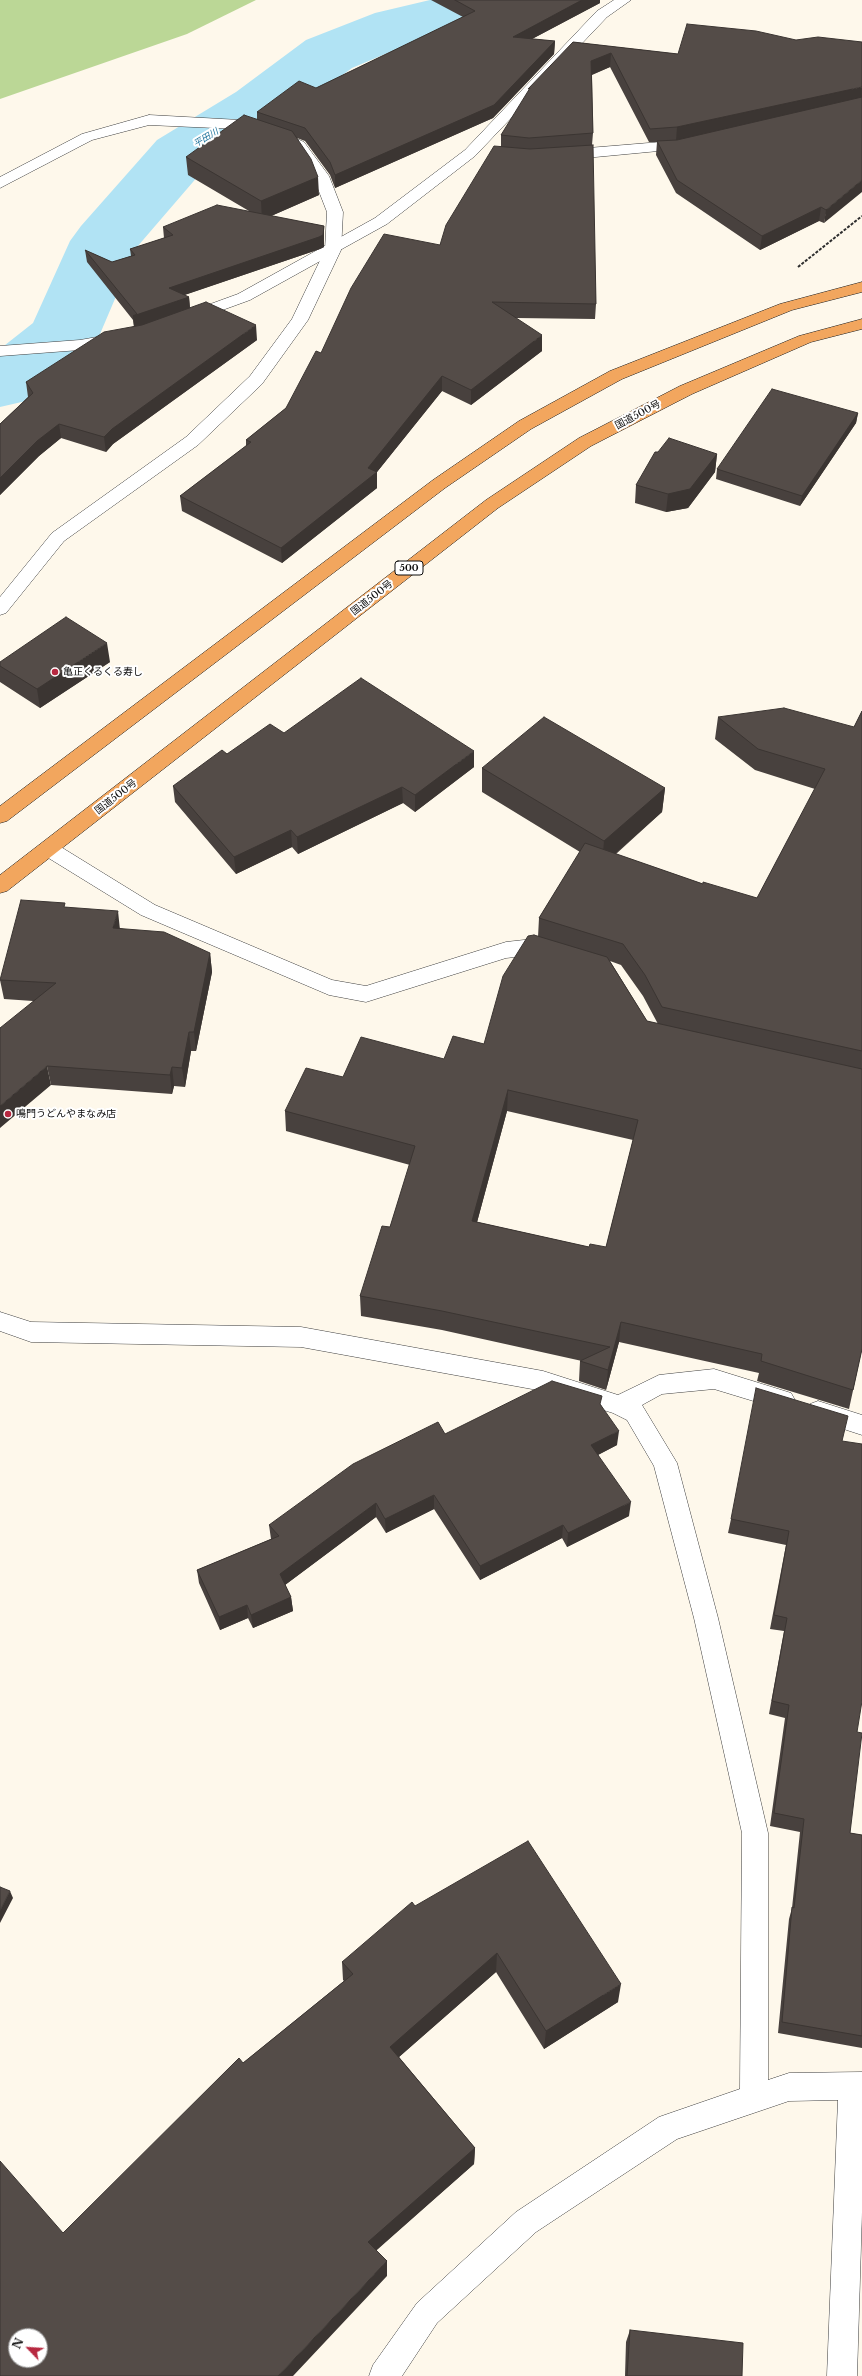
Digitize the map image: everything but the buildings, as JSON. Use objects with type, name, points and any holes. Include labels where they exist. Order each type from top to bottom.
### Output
[{"type":"highway","points":[[0,816],[439,484],[525,425],[616,375],[786,307],[862,287]]},
{"type":"highway","name":"国道500号","points":[[0,886],[492,504],[585,442],[686,390],[805,339],[862,324]]},
{"type":"street","points":[[172,323],[244,298],[333,250],[381,221],[470,153],[602,14],[624,0]]},
{"type":"street","points":[[0,183],[87,137],[149,120],[240,125],[299,145],[321,176],[335,212],[333,250],[300,320],[256,380],[192,441],[58,537],[0,609]]},
{"type":"street","points":[[552,156],[676,147],[699,142]]},
{"type":"street","points":[[470,153],[492,155]]},
{"type":"street","points":[[0,351],[80,345],[129,336]]},
{"type":"street","points":[[49,849],[148,910],[329,987],[366,994],[506,950],[533,947],[570,958]]},
{"type":"street","points":[[0,1321],[31,1332],[301,1337],[543,1381],[620,1405],[635,1413],[665,1463],[706,1618],[755,1833],[754,2099]]},
{"type":"street","points":[[620,1405],[659,1385],[714,1379],[862,1424]]},
{"type":"street","points":[[384,2376],[427,2313],[526,2222],[669,2127],[789,2087],[857,2087],[842,2376]]},
{"type":"path","points":[[786,307],[774,286],[862,216]]},
{"type":"green space","points":[[0,0],[256,0],[187,34],[0,99]]},
{"type":"waterway","name":"平田川","points":[[0,385],[64,334],[105,241],[181,154],[259,106],[329,54],[397,26],[483,7],[499,0]]},
{"type":"place","name":"亀正くるくる寿し","points":[[55,672]]},
{"type":"place","name":"鳴門うどんやまなみ店","points":[[8,1114]]}]
